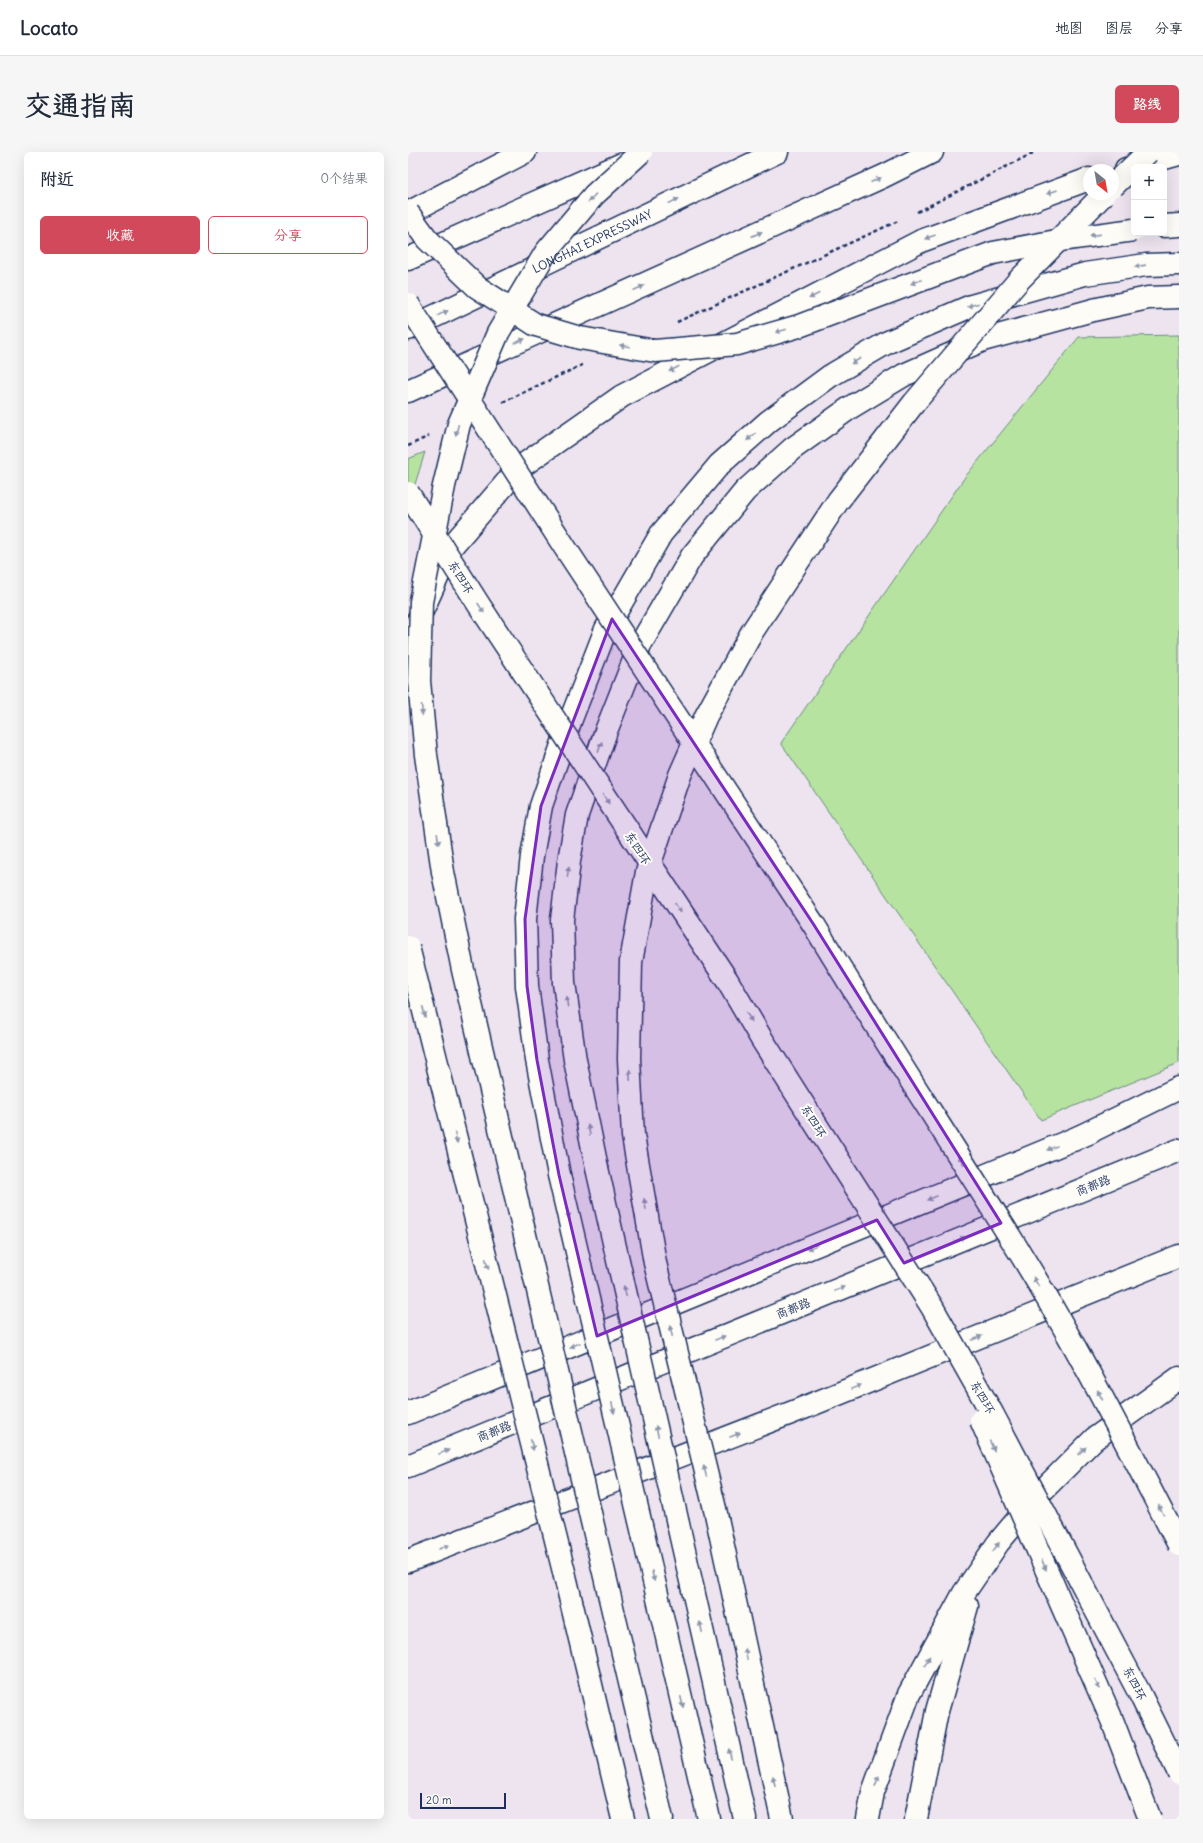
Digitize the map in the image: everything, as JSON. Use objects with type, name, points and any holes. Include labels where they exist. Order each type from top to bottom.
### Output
[{"type":"main road","points":[[525,152],[408,213],[427,238],[477,287],[536,325],[580,338],[655,351],[737,344],[799,326],[993,253],[1068,238],[1131,230]]},
{"type":"main road","points":[[640,152],[594,195],[546,252],[498,333],[459,424],[444,486],[421,602],[419,681],[426,755],[443,872],[463,970],[662,1819]]},
{"type":"main road","points":[[408,259],[648,152]]},
{"type":"main road","name":"LONGHAI EXPRESSWAY","points":[[408,330],[776,152]]},
{"type":"main road","points":[[408,392],[884,176],[932,152]]},
{"type":"main road","points":[[1119,180],[1148,152]]},
{"type":"main road","points":[[1119,170],[1179,154]]},
{"type":"main road","points":[[408,642],[451,547],[509,479],[519,468],[622,396],[921,241],[1083,182]]},
{"type":"main road","points":[[782,1819],[714,1509],[655,1263],[633,1136],[629,1059],[631,962],[647,872],[680,775],[706,716],[752,632],[838,502],[914,403],[1019,280],[1098,200]]},
{"type":"main road","points":[[1167,226],[1179,225]]},
{"type":"main road","points":[[709,1819],[559,1175],[537,1060],[527,986],[525,919],[532,856],[541,806],[571,719],[606,628],[661,534],[719,465],[769,421],[830,376],[888,342],[971,306],[1086,274],[1146,265],[1179,264]]},
{"type":"main road","points":[[745,1819],[597,1168],[575,1060],[564,983],[562,920],[569,861],[577,815],[606,731],[640,644],[692,556],[745,491],[792,449],[851,407],[904,375],[983,340],[1093,310],[1148,298],[1179,297]]},
{"type":"main road","points":[[408,304],[566,549],[814,925],[849,984],[1020,1254],[1084,1365],[1179,1545]]},
{"type":"main road","name":"东四环","points":[[408,493],[492,625],[727,980],[932,1307],[1004,1436],[1137,1687],[1179,1773]]},
{"type":"main road","points":[[408,947],[565,1576],[623,1819]]},
{"type":"main road","points":[[1072,1140],[1179,1088]]},
{"type":"main road","points":[[408,1413],[1179,1096]]},
{"type":"main road","name":"商都路","points":[[408,1466],[1179,1150]]},
{"type":"main road","points":[[408,1561],[796,1412],[1179,1256]]},
{"type":"main road","points":[[932,1307],[1112,1720],[1150,1819]]},
{"type":"main road","points":[[868,1819],[873,1792],[909,1694],[964,1593],[998,1543],[1040,1493],[1094,1439],[1179,1378]]},
{"type":"main road","points":[[916,1819],[937,1711],[974,1580]]},
{"type":"path","points":[[912,215],[1035,152]]},
{"type":"path","points":[[673,323],[904,218]]},
{"type":"path","points":[[501,403],[587,363]]},
{"type":"path","points":[[408,446],[429,436]]},
{"type":"highlighted area","points":[[612,619],[814,925],[1001,1223],[904,1263],[877,1220],[597,1336],[559,1175],[537,1060],[527,986],[525,919],[541,806]]},
{"type":"green space","points":[[1179,335],[1179,1063],[1041,1120],[781,743],[965,477],[1079,337]]},
{"type":"green space","points":[[425,452],[408,507],[408,459]]}]
